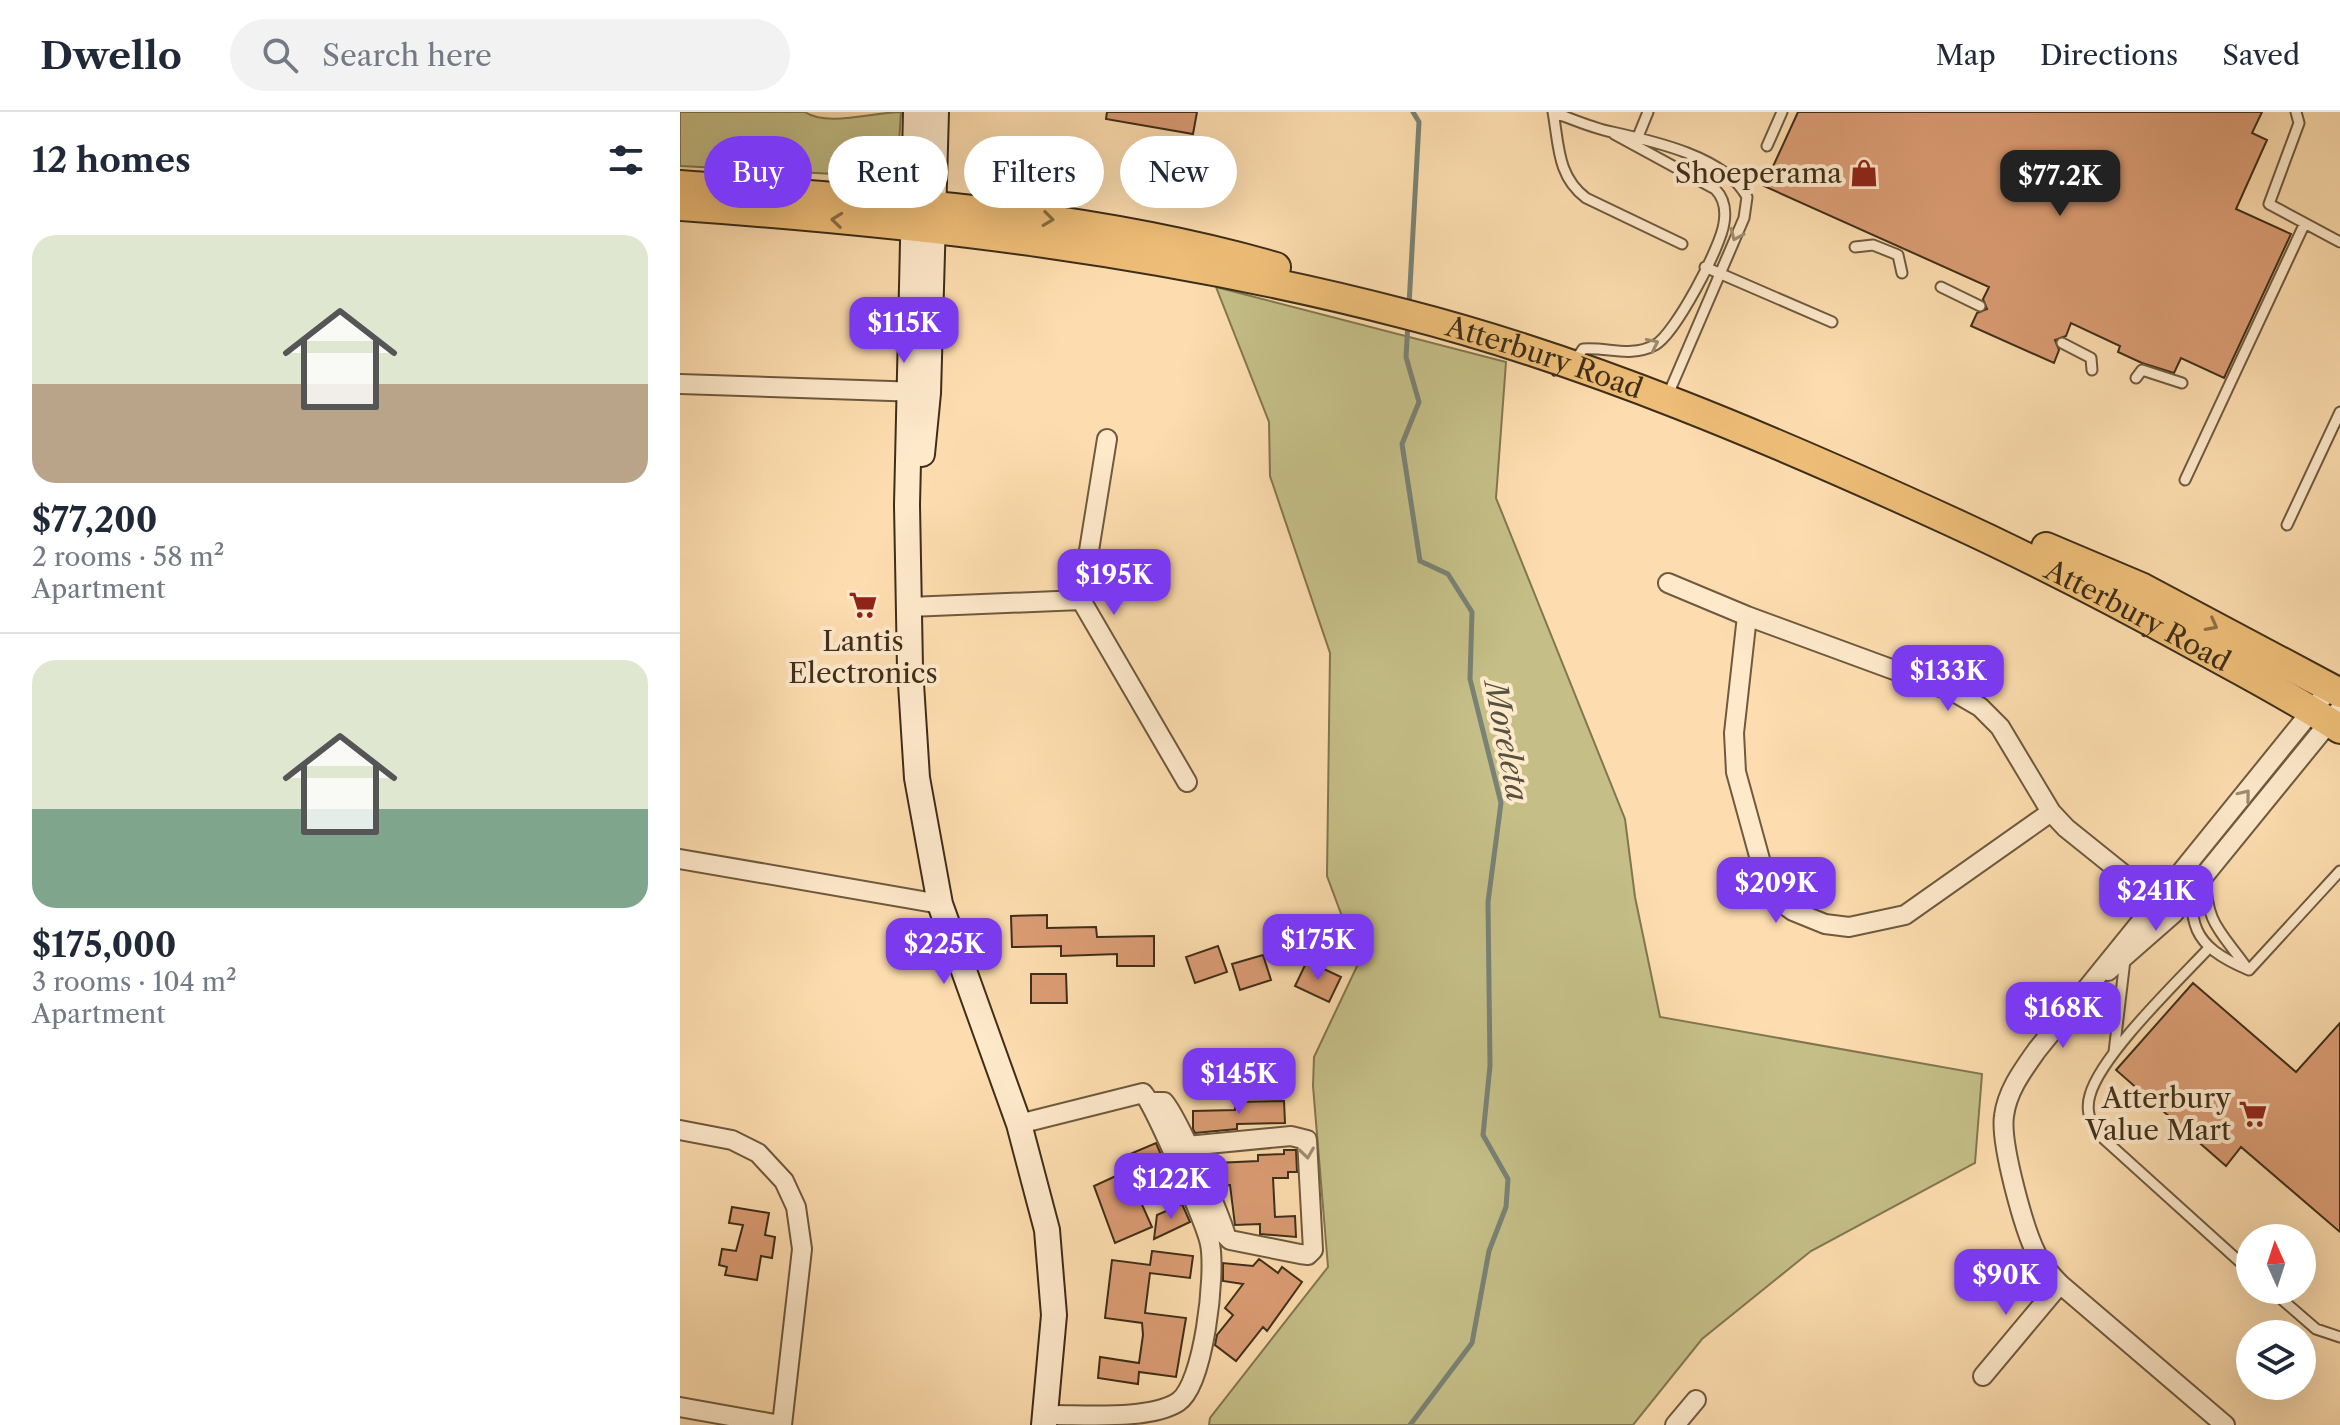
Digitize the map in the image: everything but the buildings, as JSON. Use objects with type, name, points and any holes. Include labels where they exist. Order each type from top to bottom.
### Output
[{"type":"main road","name":"Atterbury Road","points":[[680,185],[924,216],[1352,294],[1461,322],[1670,392],[2143,588],[2333,704]]},
{"type":"main road","name":"Atterbury Road","points":[[680,206],[924,216]]},
{"type":"street","points":[[916,112],[924,216]]},
{"type":"street","points":[[936,112],[924,216],[910,543],[909,607],[917,778],[940,904],[1019,1124],[1038,1187],[1053,1275],[1054,1315],[1044,1420],[1159,1410],[1181,1400],[1193,1383],[1203,1335],[1210,1245],[1144,1097]]},
{"type":"street","points":[[680,384],[918,392]]},
{"type":"street","points":[[1107,439],[1081,600],[1187,782]]},
{"type":"street","points":[[1668,583],[1747,616],[1954,692],[1980,707],[2009,737],[2051,812],[2173,914]]},
{"type":"street","points":[[909,607],[1081,600]]},
{"type":"street","points":[[1747,616],[1734,733],[1736,772],[1764,874],[1771,891],[1793,911],[1825,924],[1849,927],[1905,915],[2051,812]]},
{"type":"street","points":[[2225,1425],[2060,1284],[2034,1248],[2011,1167],[2003,1125],[2010,1094],[2037,1050],[2156,900],[2333,704]]},
{"type":"street","points":[[2087,987],[2125,958],[2173,914],[2333,704]]},
{"type":"street","points":[[680,859],[940,904]]},
{"type":"street","points":[[1019,1124],[1144,1097],[1164,1102],[1173,1112],[1187,1146],[1230,1240],[1308,1255],[1313,1250],[1307,1140],[1291,1136],[1187,1146]]},
{"type":"street","points":[[680,1130],[732,1140],[758,1153],[784,1181],[796,1207],[802,1249],[781,1425],[680,1407]]},
{"type":"street","points":[[1983,1376],[2060,1284]]},
{"type":"street","points":[[1675,1425],[1696,1400]]},
{"type":"lane","points":[[1670,392],[1746,210],[1747,197],[1727,172],[1639,135],[1611,132],[1553,112],[1559,154],[1572,188],[1586,198],[1682,244]]},
{"type":"lane","points":[[1634,148],[1648,112]]},
{"type":"lane","points":[[1767,146],[1782,112]]},
{"type":"lane","points":[[2296,112],[2299,123],[2269,204],[2340,242]]},
{"type":"lane","points":[[1575,359],[1587,348],[1636,352],[1666,338],[1705,267],[1725,222],[1719,193],[1634,148],[1611,132]]},
{"type":"lane","points":[[2185,480],[2304,225]]},
{"type":"lane","points":[[1855,247],[1873,245],[1898,255],[1902,273]]},
{"type":"lane","points":[[1705,267],[1832,322]]},
{"type":"lane","points":[[1941,287],[1980,306]]},
{"type":"lane","points":[[2062,343],[2091,358],[2092,370]]},
{"type":"lane","points":[[2136,378],[2145,370],[2182,383]]},
{"type":"lane","points":[[2287,525],[2340,412]]},
{"type":"lane","points":[[2195,855],[2191,890],[2197,930],[2208,949],[2249,970]]},
{"type":"lane","points":[[2249,970],[2340,871]]},
{"type":"lane","points":[[2206,873],[2206,895],[2212,923],[2249,970]]},
{"type":"lane","points":[[2208,949],[2114,1052],[2089,1096],[2088,1111],[2095,1131],[2236,1258]]},
{"type":"lane","points":[[2114,1052],[2125,958]]},
{"type":"lane","points":[[2287,1304],[2316,1329],[2340,1337]]},
{"type":"shaded area","points":[[680,112],[805,112],[838,119],[901,112],[899,136],[828,136],[828,174],[812,173],[812,136],[704,136],[704,167],[680,166]]},
{"type":"shaded area","points":[[1216,287],[1506,362],[1496,498],[1625,819],[1635,897],[1660,1017],[1982,1074],[1975,1163],[1811,1251],[1702,1339],[1633,1425],[1209,1425],[1210,1418],[1328,1267],[1313,1086],[1314,1057],[1359,962],[1327,876],[1330,653],[1270,476],[1269,422]]},
{"type":"waterway","name":"Moreleta","points":[[1409,305],[1419,122],[1413,112]]},
{"type":"waterway","name":"Moreleta","points":[[1408,323],[1406,357],[1419,402],[1402,444],[1420,561],[1448,574],[1472,612],[1470,679],[1501,803],[1488,902],[1490,1066],[1483,1135],[1508,1179],[1506,1207],[1489,1251],[1472,1343],[1410,1425]]},
{"type":"place","name":"Shoeperama","points":[[1864,173]]},
{"type":"place","name":"Lantis Electronics","points":[[863,605]]},
{"type":"place","name":"Atterbury Value Mart","points":[[2253,1114]]}]
